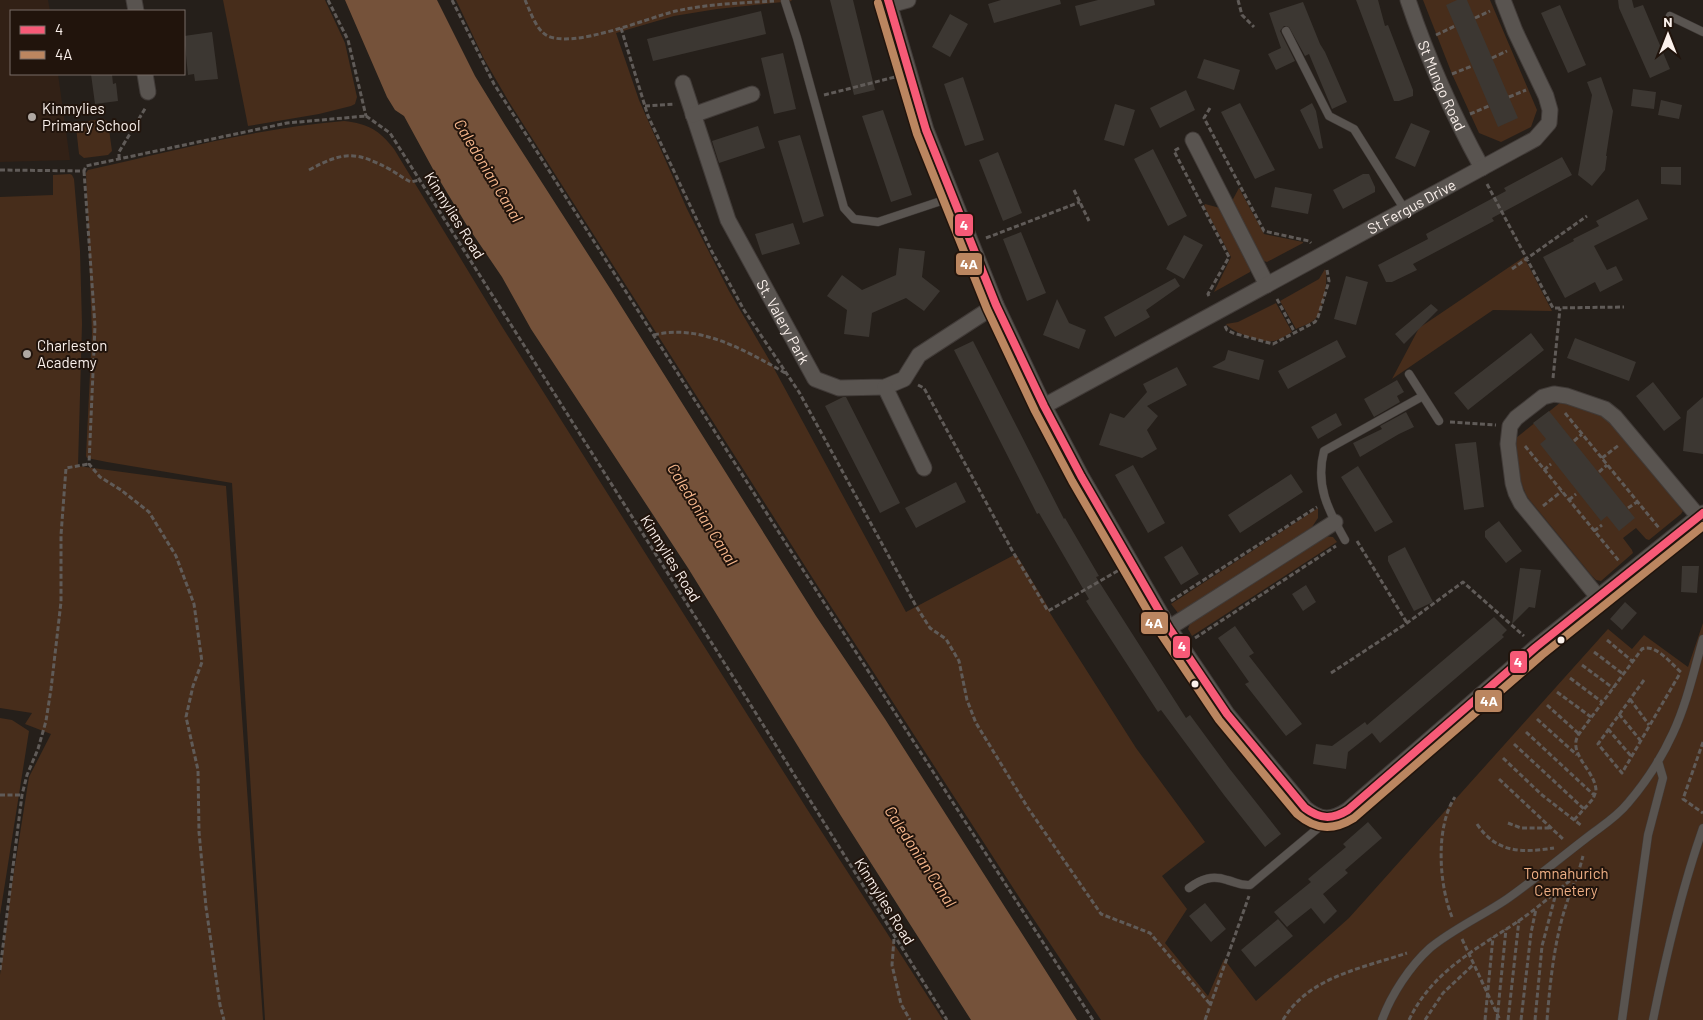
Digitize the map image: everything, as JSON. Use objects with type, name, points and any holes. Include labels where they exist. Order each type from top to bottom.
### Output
[{"type":"street","points":[[908,0],[889,3],[926,130],[996,305],[1044,406],[1130,563],[1169,628],[1227,714],[1305,808],[1314,815],[1324,818],[1336,818],[1348,810],[1536,646],[1598,598],[1701,514],[1625,426],[1605,409],[1567,396],[1554,394],[1543,397],[1516,418],[1510,426],[1508,444],[1516,493],[1521,503],[1598,598]]},
{"type":"street","name":"St Mungo Road","points":[[1408,0],[1440,79],[1481,169]]},
{"type":"street","name":"St Fergus Drive","points":[[1044,406],[1535,139],[1549,123],[1550,110],[1546,96],[1515,31],[1503,0]]},
{"type":"street","points":[[145,75],[148,92]]},
{"type":"street","name":"St. Valery Park","points":[[683,83],[728,220],[816,379],[839,388],[885,387]]},
{"type":"street","points":[[691,109],[752,94]]},
{"type":"street","points":[[1194,140],[1267,285]]},
{"type":"street","points":[[924,468],[885,387],[904,379],[919,355],[996,305]]},
{"type":"street","points":[[1169,628],[1335,522]]},
{"type":"lane","points":[[786,1],[844,208],[854,219],[878,222],[953,197]]},
{"type":"lane","points":[[1670,16],[1703,32]]},
{"type":"lane","points":[[1286,31],[1329,116],[1354,129],[1405,210]]},
{"type":"lane","points":[[1409,374],[1439,421]]},
{"type":"lane","points":[[1345,540],[1325,502],[1321,485],[1320,465],[1324,451],[1423,396]]},
{"type":"lane","points":[[1382,1020],[1409,971],[1430,948],[1506,899],[1574,845],[1611,820],[1628,803],[1658,761],[1674,733],[1703,639]]},
{"type":"lane","points":[[1622,1020],[1648,835],[1663,778],[1658,761]]},
{"type":"lane","points":[[1189,888],[1199,880],[1212,877],[1226,879],[1241,886],[1250,885],[1317,829],[1324,818]]},
{"type":"lane","points":[[1653,1020],[1668,945],[1685,882],[1703,828]]},
{"type":"path","points":[[224,1020],[220,1005],[206,906],[199,832],[198,770],[186,717],[193,686],[202,662],[194,604],[176,556],[149,512],[121,490],[100,477],[89,464],[96,326],[84,171],[86,166],[287,123],[366,116],[348,40],[328,0]]},
{"type":"path","points":[[452,0],[494,84],[1092,1020]]},
{"type":"path","points":[[525,0],[537,26],[546,35],[556,38],[580,38],[674,12],[704,6],[786,1]]},
{"type":"path","points":[[1238,0],[1242,15],[1254,27]]},
{"type":"path","points":[[621,28],[648,116],[711,250],[744,310],[788,374],[916,606],[930,628],[946,639],[959,661],[967,700],[976,723],[1028,808],[1101,914],[1150,933],[1210,1004]]},
{"type":"path","points":[[1440,79],[1472,66]]},
{"type":"path","points":[[813,98],[857,88],[909,72]]},
{"type":"path","points":[[118,159],[120,152],[148,104],[148,92]]},
{"type":"path","points":[[645,106],[691,109]]},
{"type":"path","points":[[1210,108],[1204,118],[1264,231],[1309,241],[1321,256],[1330,277],[1315,322],[1276,343],[1268,343],[1227,330],[1208,294],[1230,257]]},
{"type":"path","name":"Kinmylies Road","points":[[366,116],[390,133],[947,1020]]},
{"type":"path","points":[[309,170],[332,158],[354,155],[378,164],[411,182],[419,180]]},
{"type":"path","points":[[1481,169],[1553,308],[1624,307]]},
{"type":"path","points":[[0,170],[84,171]]},
{"type":"path","points":[[1074,190],[1089,221]]},
{"type":"path","points":[[972,244],[1080,202]]},
{"type":"path","points":[[1512,269],[1587,216]]},
{"type":"path","points":[[1277,299],[1295,333]]},
{"type":"path","points":[[1553,378],[1560,308]]},
{"type":"path","points":[[654,335],[666,332],[701,335],[744,350],[788,374]]},
{"type":"path","points":[[904,379],[924,388],[1013,552],[1048,611],[1130,563]]},
{"type":"path","points":[[1563,410],[1660,531]]},
{"type":"path","points":[[1439,421],[1510,426]]},
{"type":"path","points":[[1574,441],[1582,434]]},
{"type":"path","points":[[1523,443],[1621,564]]},
{"type":"path","points":[[1602,458],[1620,444]]},
{"type":"path","points":[[0,970],[22,796],[27,775],[44,731],[51,689],[61,602],[61,535],[66,468],[89,464]]},
{"type":"path","points":[[1544,470],[1551,464]]},
{"type":"path","points":[[1599,472],[1607,465]]},
{"type":"path","points":[[1538,510],[1562,491]]},
{"type":"path","points":[[1569,500],[1576,494]]},
{"type":"path","points":[[1158,610],[1325,502]]},
{"type":"path","points":[[1628,508],[1637,502]]},
{"type":"path","points":[[1594,531],[1602,525]]},
{"type":"path","points":[[1352,534],[1407,623]]},
{"type":"path","points":[[1331,673],[1407,623],[1463,582],[1536,646]]},
{"type":"path","points":[[1607,640],[1632,661]]},
{"type":"path","points":[[1574,820],[1595,796],[1596,791],[1595,783],[1576,751],[1574,744],[1578,734],[1642,649],[1647,647],[1653,649],[1691,681]]},
{"type":"path","points":[[1594,652],[1623,674]]},
{"type":"path","points":[[1582,665],[1612,688]]},
{"type":"path","points":[[1644,680],[1598,744],[1622,773],[1681,672]]},
{"type":"path","points":[[1570,678],[1602,702]]},
{"type":"path","points":[[1557,692],[1591,717]]},
{"type":"path","points":[[1630,700],[1649,725]]},
{"type":"path","points":[[1547,705],[1578,734]]},
{"type":"path","points":[[1619,714],[1640,740]]},
{"type":"path","points":[[1537,719],[1581,759]]},
{"type":"path","points":[[1608,729],[1631,756]]},
{"type":"path","points":[[1526,732],[1595,796]]},
{"type":"path","points":[[1703,742],[1683,799],[1703,813]]},
{"type":"path","points":[[1514,744],[1584,809]]},
{"type":"path","points":[[1503,758],[1542,795],[1574,820],[1588,837],[1555,948],[1547,1020]]},
{"type":"path","points":[[1499,779],[1551,828],[1574,845]]},
{"type":"path","points":[[0,795],[22,796]]},
{"type":"path","points":[[1456,797],[1449,807],[1444,820],[1442,837],[1444,885],[1457,930],[1487,992],[1498,1020]]},
{"type":"path","points":[[1477,824],[1484,835],[1492,842],[1514,850],[1574,845]]},
{"type":"path","points":[[1508,824],[1521,828],[1551,828]]},
{"type":"path","points":[[1409,1020],[1427,991],[1452,965],[1536,908],[1578,874]]},
{"type":"path","points":[[1205,1020],[1250,892],[1250,885]]},
{"type":"path","points":[[1534,1020],[1542,946],[1556,892]]},
{"type":"path","points":[[1521,1020],[1530,941],[1536,908]]},
{"type":"path","points":[[1508,1020],[1519,920]]},
{"type":"path","points":[[1497,1014],[1506,929]]},
{"type":"path","points":[[1485,1020],[1493,937]]},
{"type":"path","points":[[894,938],[892,965],[901,1004],[910,1020]]},
{"type":"path","points":[[1283,1020],[1303,996],[1319,985],[1333,978],[1414,950]]},
{"type":"path","points":[[1425,1020],[1443,992],[1474,964]]},
{"type":"shaded area","name":"Kinmylies Primary School","points":[[0,0],[48,0],[50,10],[10,10],[10,75],[58,75],[70,160],[0,162]]},
{"type":"green space","points":[[223,0],[325,0],[345,43],[357,97],[355,104],[319,114],[248,126]]},
{"type":"green space","name":"Tomnahurich Cemetery","points":[[456,0],[792,1],[717,9],[674,16],[616,33],[639,100],[687,209],[729,291],[771,363],[906,612],[1016,554],[1050,613],[1136,748],[1205,842],[1162,876],[1187,909],[1165,943],[1208,996],[1224,959],[1256,1001],[1349,918],[1608,629],[1632,649],[1644,635],[1688,667],[1703,623],[1703,1020],[1101,1020],[819,588],[509,102],[484,59]]},
{"type":"green space","points":[[1423,0],[1490,0],[1537,110],[1531,127],[1501,142],[1479,133],[1452,74]]},
{"type":"green space","points":[[104,119],[108,122],[112,151],[108,155],[84,158],[79,154],[76,127],[80,122]]},
{"type":"green space","points":[[344,121],[373,129],[394,149],[501,325],[807,809],[943,1020],[265,1020],[232,483],[107,462],[87,458],[86,456],[92,333],[86,173],[88,170],[215,141],[279,129]]},
{"type":"green space","points":[[70,174],[74,179],[80,251],[82,324],[78,466],[226,486],[263,1020],[0,1020],[0,975],[29,777],[51,734],[25,724],[32,713],[0,708],[0,197],[53,195],[53,175]]},
{"type":"green space","points":[[1239,188],[1264,234],[1303,243],[1267,262],[1264,261],[1232,201]]},
{"type":"green space","points":[[1205,204],[1220,208],[1251,267],[1250,272],[1214,292],[1231,257],[1204,206]]},
{"type":"green space","points":[[1524,257],[1552,311],[1493,310],[1392,379],[1419,328]]},
{"type":"green space","points":[[1325,269],[1325,293],[1317,317],[1310,323],[1296,329],[1280,301],[1319,279]]},
{"type":"green space","points":[[1276,303],[1292,332],[1278,340],[1263,341],[1248,337],[1226,324],[1238,322]]},
{"type":"green space","points":[[1561,402],[1604,417],[1617,428],[1683,511],[1649,540],[1636,528],[1623,538],[1633,553],[1601,581],[1596,580],[1592,576],[1528,498],[1520,477],[1516,438]]},
{"type":"green space","points":[[1318,508],[1318,518],[1312,527],[1184,612],[1178,613],[1171,604]]},
{"type":"green space","points":[[1324,536],[1333,537],[1337,542],[1192,636],[1188,629],[1190,623]]},
{"type":"green space","points":[[0,718],[12,720],[29,731],[0,915]]},
{"type":"water","name":"Caledonian Canal","points":[[345,0],[437,0],[475,76],[505,125],[816,616],[885,719],[1077,1020],[971,1020],[841,816],[688,568],[531,329],[502,277],[466,224],[434,171],[404,116],[395,110],[387,97]]},
{"type":"building","points":[[830,0],[853,0],[875,90],[854,95]]},
{"type":"building","points":[[1001,0],[1060,0],[1061,4],[994,23],[988,4]]},
{"type":"building","points":[[1098,0],[1154,0],[1155,5],[1080,26],[1075,6]]},
{"type":"building","points":[[1356,0],[1378,0],[1385,26],[1388,25],[1413,90],[1413,96],[1394,101]]},
{"type":"building","points":[[1457,0],[1467,0],[1518,118],[1498,127],[1446,5]]},
{"type":"building","points":[[1618,0],[1632,0],[1634,8],[1643,5],[1670,69],[1650,78],[1619,8]]},
{"type":"building","points":[[1303,2],[1347,102],[1332,109],[1309,54],[1305,56],[1289,27],[1284,26],[1280,31],[1295,61],[1276,70],[1268,54],[1281,48],[1269,13]]},
{"type":"building","points":[[1560,5],[1586,65],[1568,73],[1541,13]]},
{"type":"building","points":[[761,11],[766,34],[653,61],[647,39]]},
{"type":"building","points":[[950,14],[968,24],[950,57],[932,47]]},
{"type":"building","points":[[212,32],[218,79],[195,81],[194,74],[188,75],[185,36]]},
{"type":"building","points":[[783,53],[796,109],[774,114],[761,58]]},
{"type":"building","points":[[1204,59],[1240,70],[1234,90],[1197,78]]},
{"type":"building","points":[[91,75],[112,75],[113,84],[116,83],[118,101],[95,104]]},
{"type":"building","points":[[963,77],[984,140],[965,146],[944,84]]},
{"type":"building","points":[[1601,77],[1613,111],[1605,170],[1592,186],[1578,175],[1592,95],[1587,82]]},
{"type":"building","points":[[1633,89],[1656,92],[1654,109],[1631,106]]},
{"type":"building","points":[[1186,90],[1195,110],[1160,128],[1150,108]]},
{"type":"building","points":[[1661,100],[1682,105],[1679,119],[1658,115]]},
{"type":"building","points":[[1240,103],[1275,170],[1255,179],[1221,112]]},
{"type":"building","points":[[1312,103],[1316,111],[1323,148],[1319,149],[1300,110]]},
{"type":"building","points":[[1115,104],[1135,110],[1124,146],[1104,140]]},
{"type":"building","points":[[883,110],[912,195],[891,202],[862,116]]},
{"type":"building","points":[[1411,123],[1430,131],[1415,167],[1395,158]]},
{"type":"building","points":[[758,126],[765,148],[719,163],[712,141]]},
{"type":"building","points":[[800,135],[824,216],[803,223],[778,141]]},
{"type":"building","points":[[1153,149],[1187,216],[1168,226],[1134,159]]},
{"type":"building","points":[[998,152],[1022,213],[1003,221],[979,160]]},
{"type":"building","points":[[1562,157],[1572,175],[1492,218],[1494,221],[1413,264],[1417,270],[1392,282],[1386,282],[1378,265],[1428,239],[1426,234],[1506,191],[1504,188]]},
{"type":"building","points":[[1661,167],[1681,167],[1681,185],[1661,184]]},
{"type":"building","points":[[1363,174],[1369,174],[1375,187],[1375,192],[1343,209],[1333,190]]},
{"type":"building","points":[[1275,187],[1312,194],[1308,214],[1271,207]]},
{"type":"building","points":[[1638,199],[1648,219],[1594,246],[1607,270],[1616,266],[1623,280],[1600,292],[1595,282],[1565,298],[1543,257],[1599,226],[1596,221]]},
{"type":"building","points":[[793,223],[800,244],[762,255],[755,234]]},
{"type":"building","points":[[1021,232],[1046,293],[1027,301],[1003,239]]},
{"type":"building","points":[[1184,235],[1203,245],[1184,279],[1166,269]]},
{"type":"building","points":[[899,248],[925,251],[922,277],[940,291],[924,311],[906,298],[872,313],[869,337],[844,334],[847,310],[827,296],[842,275],[862,290],[896,275]]},
{"type":"building","points":[[1346,276],[1368,282],[1356,325],[1334,319]]},
{"type":"building","points":[[1175,278],[1180,286],[1146,310],[1150,317],[1115,337],[1104,317]]},
{"type":"building","points":[[1057,299],[1069,323],[1086,330],[1079,349],[1043,335]]},
{"type":"building","points":[[1431,304],[1438,310],[1404,344],[1395,334]]},
{"type":"building","points":[[1531,333],[1544,350],[1468,410],[1454,393]]},
{"type":"building","points":[[1575,338],[1636,362],[1629,381],[1567,358]]},
{"type":"building","points":[[1337,340],[1346,357],[1288,389],[1278,371]]},
{"type":"building","points":[[973,341],[1064,519],[1099,576],[1096,577],[1186,718],[1190,715],[1281,834],[1265,847],[1161,710],[1158,712],[1086,601],[1089,599],[1039,513],[1037,514],[954,350]]},
{"type":"building","points":[[1228,350],[1264,360],[1259,380],[1212,367],[1225,360]]},
{"type":"building","points":[[1177,367],[1187,385],[1147,406],[1158,416],[1147,430],[1157,449],[1142,458],[1099,445],[1110,413],[1124,418],[1147,392],[1143,384]]},
{"type":"building","points":[[1397,380],[1404,392],[1397,396],[1400,402],[1374,417],[1364,399]]},
{"type":"building","points":[[1653,382],[1681,418],[1664,431],[1636,396]]},
{"type":"building","points":[[846,397],[900,503],[880,513],[825,406]]},
{"type":"building","points":[[1703,397],[1703,454],[1683,451],[1687,411]]},
{"type":"building","points":[[1549,411],[1635,518],[1619,531],[1607,516],[1601,521],[1540,444],[1546,439],[1533,423]]},
{"type":"building","points":[[1406,412],[1414,427],[1360,457],[1353,443],[1382,429],[1380,426]]},
{"type":"building","points":[[1336,413],[1342,425],[1318,439],[1311,427]]},
{"type":"building","points":[[1476,442],[1484,507],[1464,510],[1455,444]]},
{"type":"building","points":[[1133,465],[1165,523],[1148,533],[1115,475]]},
{"type":"building","points":[[1358,466],[1393,522],[1375,532],[1341,477]]},
{"type":"building","points":[[1291,474],[1303,492],[1240,533],[1228,515]]},
{"type":"building","points":[[956,482],[966,502],[916,528],[905,508]]},
{"type":"building","points":[[1499,521],[1522,551],[1506,563],[1485,537],[1485,531]]},
{"type":"building","points":[[1182,546],[1199,574],[1181,585],[1164,557]]},
{"type":"building","points":[[1405,547],[1433,602],[1414,611],[1388,561],[1388,556]]},
{"type":"building","points":[[1682,566],[1699,566],[1697,593],[1681,592]]},
{"type":"building","points":[[1520,568],[1541,570],[1535,608],[1529,607],[1512,624]]},
{"type":"building","points":[[1306,585],[1316,602],[1303,611],[1292,594]]},
{"type":"building","points":[[1625,602],[1637,613],[1622,630],[1610,619]]},
{"type":"building","points":[[1494,617],[1507,630],[1502,635],[1504,637],[1380,743],[1372,733],[1348,752],[1346,769],[1313,764],[1316,744],[1332,746],[1365,722],[1367,725]]},
{"type":"building","points":[[1235,626],[1254,653],[1249,656],[1302,724],[1286,736],[1245,684],[1249,682],[1218,638]]},
{"type":"building","points":[[1368,822],[1382,838],[1345,870],[1348,873],[1323,894],[1337,911],[1324,924],[1311,908],[1287,927],[1274,912],[1311,882],[1308,879],[1346,847],[1343,844]]},
{"type":"building","points":[[1205,903],[1226,929],[1211,942],[1189,916]]},
{"type":"building","points":[[1278,919],[1293,936],[1255,967],[1241,950]]},
{"type":"transit line","name":"4","points":[[888,0],[926,130],[996,305],[1044,406],[1081,476],[1169,628],[1227,714],[1310,812],[1331,817],[1348,810],[1536,647],[1703,513]]},
{"type":"transit line","name":"4A","points":[[878,3],[917,134],[987,309],[1035,411],[1072,481],[1161,634],[1219,720],[1297,814],[1304,819],[1318,826],[1332,827],[1354,818],[1542,655],[1703,526]]},
{"type":"place","name":"Kinmylies Primary School","points":[[32,117]]},
{"type":"place","name":"Charleston Academy","points":[[27,354]]}]
